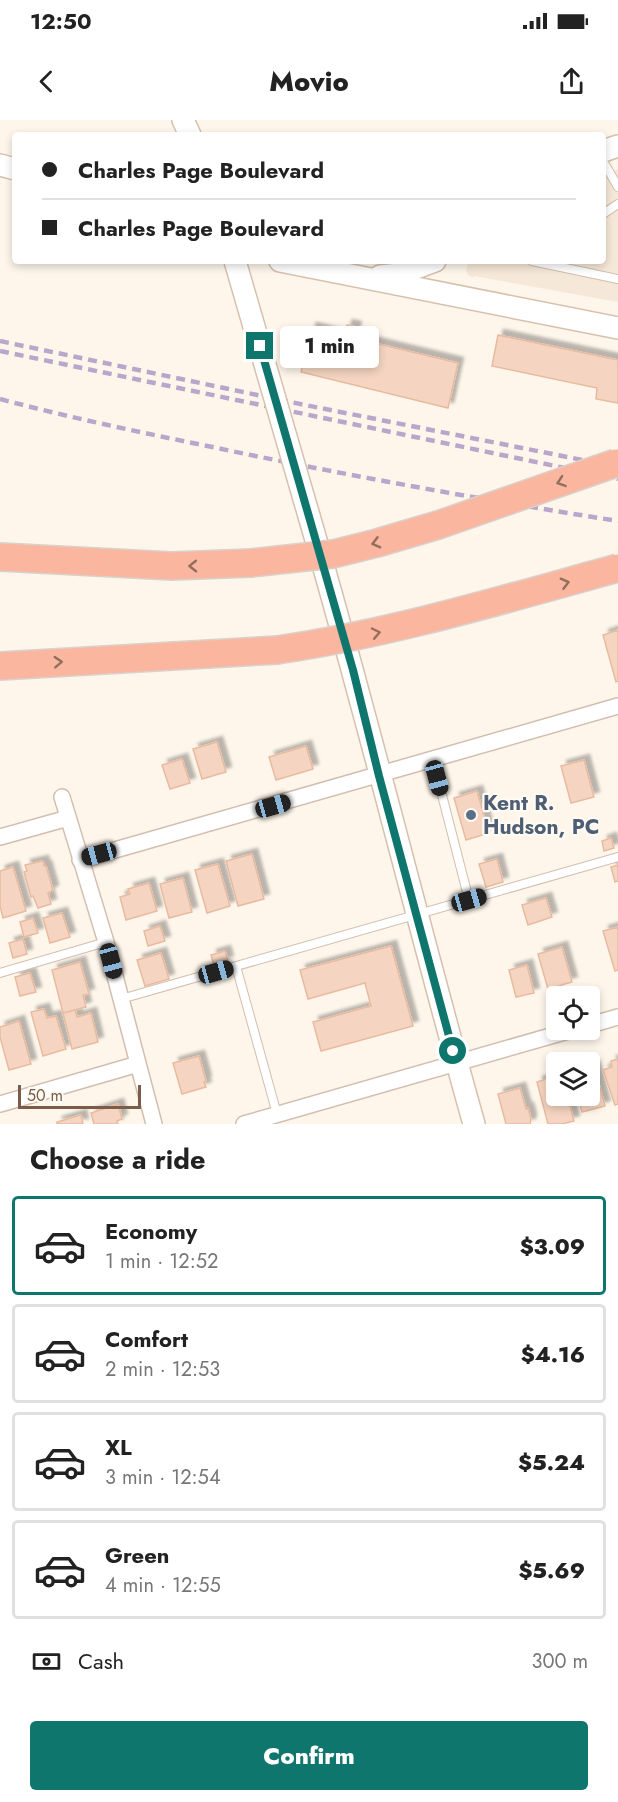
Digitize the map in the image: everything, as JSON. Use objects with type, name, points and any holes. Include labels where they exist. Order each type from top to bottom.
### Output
[{"type":"highway","points":[[0,557],[172,566],[251,563],[333,554],[438,525],[617,462]]},
{"type":"highway","points":[[0,666],[277,650],[334,642],[410,625],[618,568]]},
{"type":"main road","points":[[236,264],[353,670],[379,776],[474,1124]]},
{"type":"main road","points":[[294,264],[618,328]]},
{"type":"main road","points":[[361,277],[400,273],[426,264]]},
{"type":"street","points":[[80,860],[618,706]]},
{"type":"street","points":[[62,797],[106,942],[154,1124]]},
{"type":"street","points":[[0,837],[68,818]]},
{"type":"street","points":[[600,1022],[618,1017]]},
{"type":"street","points":[[244,1124],[546,1037]]},
{"type":"street","points":[[0,1104],[138,1064]]},
{"type":"lane","points":[[606,166],[618,187]]},
{"type":"lane","points":[[546,264],[618,279]]},
{"type":"lane","points":[[433,760],[469,900]]},
{"type":"lane","points":[[122,999],[618,857]]},
{"type":"lane","points":[[0,973],[106,942]]},
{"type":"lane","points":[[236,966],[277,1114]]},
{"type":"shaded area","points":[[618,169],[618,302],[474,276],[473,278],[468,275],[466,270],[468,264],[606,264],[606,174]]},
{"type":"building","points":[[347,325],[356,327],[353,338],[458,363],[448,408],[301,372],[311,328],[344,336]]},
{"type":"building","points":[[498,335],[618,360],[618,403],[596,399],[597,388],[492,366]]},
{"type":"building","points":[[618,630],[618,681],[616,682],[603,635]]},
{"type":"building","points":[[217,742],[226,772],[202,779],[193,749]]},
{"type":"building","points":[[306,746],[313,769],[276,780],[269,757]]},
{"type":"building","points":[[182,759],[190,783],[170,789],[162,765]]},
{"type":"building","points":[[584,760],[594,797],[571,803],[561,766]]},
{"type":"building","name":"Kent R. Hudson, PC","points":[[477,791],[489,833],[466,840],[454,798]]},
{"type":"building","points":[[611,838],[614,848],[604,851],[602,841]]},
{"type":"building","points":[[252,854],[264,899],[238,906],[226,861]]},
{"type":"building","points":[[497,859],[503,882],[486,887],[479,864]]},
{"type":"building","points":[[43,861],[53,890],[48,893],[51,904],[38,908],[33,896],[31,897],[24,872],[27,871],[25,865]]},
{"type":"building","points":[[218,864],[230,906],[207,913],[195,870]]},
{"type":"building","points":[[618,865],[618,881],[615,882],[611,867]]},
{"type":"building","points":[[13,867],[26,911],[3,918],[0,906],[0,871]]},
{"type":"building","points":[[183,878],[192,912],[169,918],[160,884]]},
{"type":"building","points":[[149,883],[157,911],[126,920],[120,897],[130,894],[128,889]]},
{"type":"building","points":[[546,898],[552,917],[528,925],[522,905]]},
{"type":"building","points":[[62,913],[70,937],[50,943],[43,918]]},
{"type":"building","points":[[33,918],[38,933],[24,937],[20,922]]},
{"type":"building","points":[[160,926],[165,941],[148,946],[144,931]]},
{"type":"building","points":[[618,927],[618,970],[615,971],[603,931]]},
{"type":"building","points":[[23,939],[27,954],[13,958],[9,943]]},
{"type":"building","points":[[391,946],[413,1026],[321,1051],[313,1022],[371,1006],[365,983],[308,999],[300,970]]},
{"type":"building","points":[[562,947],[572,982],[547,986],[538,954]]},
{"type":"building","points":[[225,951],[228,961],[214,965],[211,955]]},
{"type":"building","points":[[161,953],[169,979],[145,986],[137,960]]},
{"type":"building","points":[[80,962],[89,994],[83,995],[86,1007],[63,1013],[52,970]]},
{"type":"building","points":[[527,965],[534,993],[516,997],[509,970]]},
{"type":"building","points":[[30,973],[36,992],[20,996],[15,977]]},
{"type":"building","points":[[44,1009],[47,1018],[56,1016],[66,1049],[43,1056],[31,1012]]},
{"type":"building","points":[[75,1010],[77,1017],[91,1013],[98,1042],[72,1049],[63,1013]]},
{"type":"building","points":[[19,1021],[31,1064],[9,1070],[0,1037],[0,1027]]},
{"type":"building","points":[[199,1056],[206,1087],[182,1094],[173,1063]]},
{"type":"building","points":[[618,1059],[618,1104],[615,1105],[603,1070],[612,1067],[611,1061]]},
{"type":"building","points":[[546,1079],[546,1106],[570,1106],[574,1121],[548,1124],[537,1082]]},
{"type":"building","points":[[520,1088],[526,1109],[528,1108],[530,1124],[506,1124],[498,1094]]},
{"type":"building","points":[[600,1088],[605,1106],[582,1112],[580,1106],[600,1106]]},
{"type":"building","points":[[118,1104],[122,1119],[117,1121],[118,1124],[94,1124],[91,1113]]},
{"type":"building","points":[[81,1115],[83,1124],[57,1124],[57,1122]]},
{"type":"railway","points":[[0,341],[618,467]]},
{"type":"railway","points":[[0,351],[618,479]]},
{"type":"railway","points":[[0,399],[108,425],[317,468],[618,521]]},
{"type":"place","name":"Kent R. Hudson, PC","points":[[471,815]]},
{"type":"route","points":[[260,346],[332,593],[453,1051]]}]
